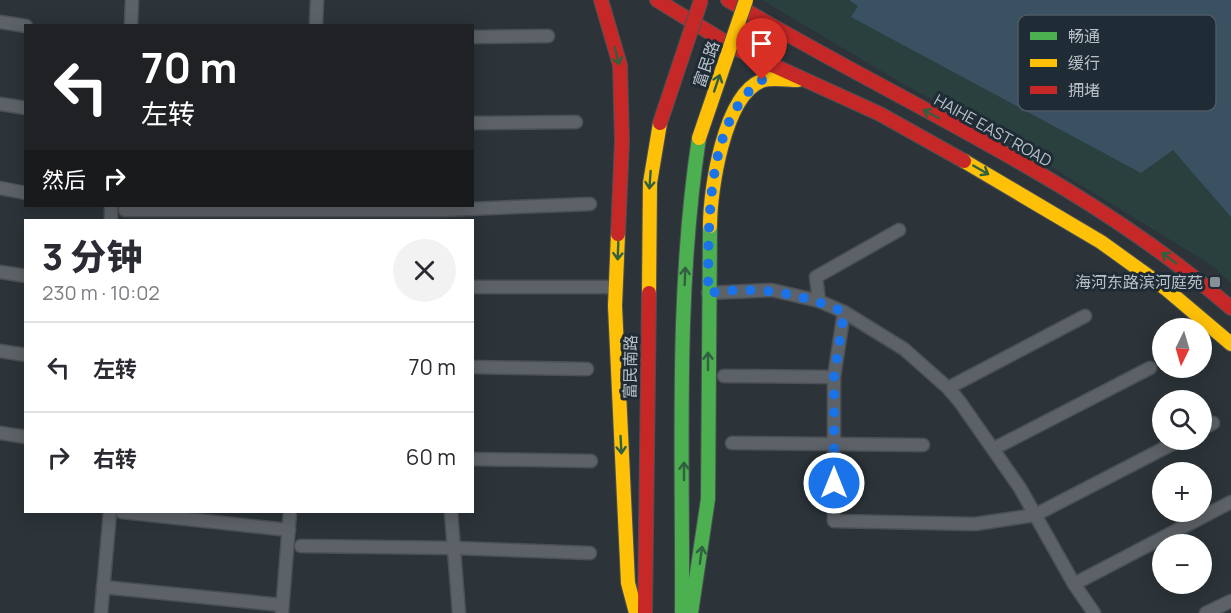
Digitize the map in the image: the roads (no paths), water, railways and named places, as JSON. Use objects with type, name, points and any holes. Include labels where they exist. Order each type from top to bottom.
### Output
[{"type":"main road","points":[[601,0],[620,65],[622,141],[616,287],[627,583],[636,613]]},
{"type":"main road","points":[[657,0],[735,48],[880,114],[943,148],[1101,242],[1165,288],[1231,344]]},
{"type":"main road","name":"富民南路","points":[[645,613],[650,183],[660,123],[701,0]]},
{"type":"main road","name":"HAIHE EAST ROAD","points":[[728,0],[800,45],[1014,158],[1126,226],[1193,275],[1231,308]]},
{"type":"main road","name":"富民路","points":[[682,613],[684,278],[687,208],[699,138],[746,0]]},
{"type":"main road","points":[[691,613],[708,500],[710,201],[721,148],[735,111],[746,91],[762,80],[781,78],[817,84]]},
{"type":"street","points":[[131,24],[132,0]]},
{"type":"street","points":[[316,24],[317,0]]},
{"type":"street","points":[[0,22],[24,26]]},
{"type":"street","points":[[474,37],[548,36]]},
{"type":"street","points":[[0,104],[24,108]]},
{"type":"street","points":[[474,123],[576,122]]},
{"type":"street","points":[[0,188],[24,193]]},
{"type":"street","points":[[125,210],[310,215],[336,208],[443,215],[590,204]]},
{"type":"street","points":[[819,301],[816,277],[898,230]]},
{"type":"street","points":[[0,272],[24,276]]},
{"type":"street","points":[[474,287],[616,287]]},
{"type":"street","points":[[708,293],[772,290],[819,301],[844,312],[904,349],[948,388],[993,449],[1035,515],[1074,584],[1094,613]]},
{"type":"street","points":[[844,312],[834,377],[834,522],[975,524],[1035,515],[1161,450]]},
{"type":"street","points":[[948,388],[1085,316]]},
{"type":"street","points":[[0,351],[24,355]]},
{"type":"street","points":[[474,367],[587,369]]},
{"type":"street","points":[[993,449],[1150,368]]},
{"type":"street","points":[[724,376],[834,377]]},
{"type":"street","points":[[0,433],[24,437]]},
{"type":"street","points":[[732,443],[923,445]]},
{"type":"street","points":[[474,459],[591,461]]},
{"type":"street","points":[[1074,584],[1231,502]]},
{"type":"street","points":[[101,613],[110,513]]},
{"type":"street","points":[[131,513],[289,531]]},
{"type":"street","points":[[103,587],[282,609],[290,513]]},
{"type":"street","points":[[450,513],[459,613]]},
{"type":"street","points":[[301,546],[590,553]]},
{"type":"street","points":[[1206,613],[1231,601]]},
{"type":"water","points":[[849,0],[1231,0],[1231,217],[1173,150],[1141,173],[1026,111],[1216,111],[1216,15],[1018,15],[1018,107],[851,17],[858,6]]},
{"type":"place","name":"海河东路滨河庭苑","points":[[1215,282]]}]
